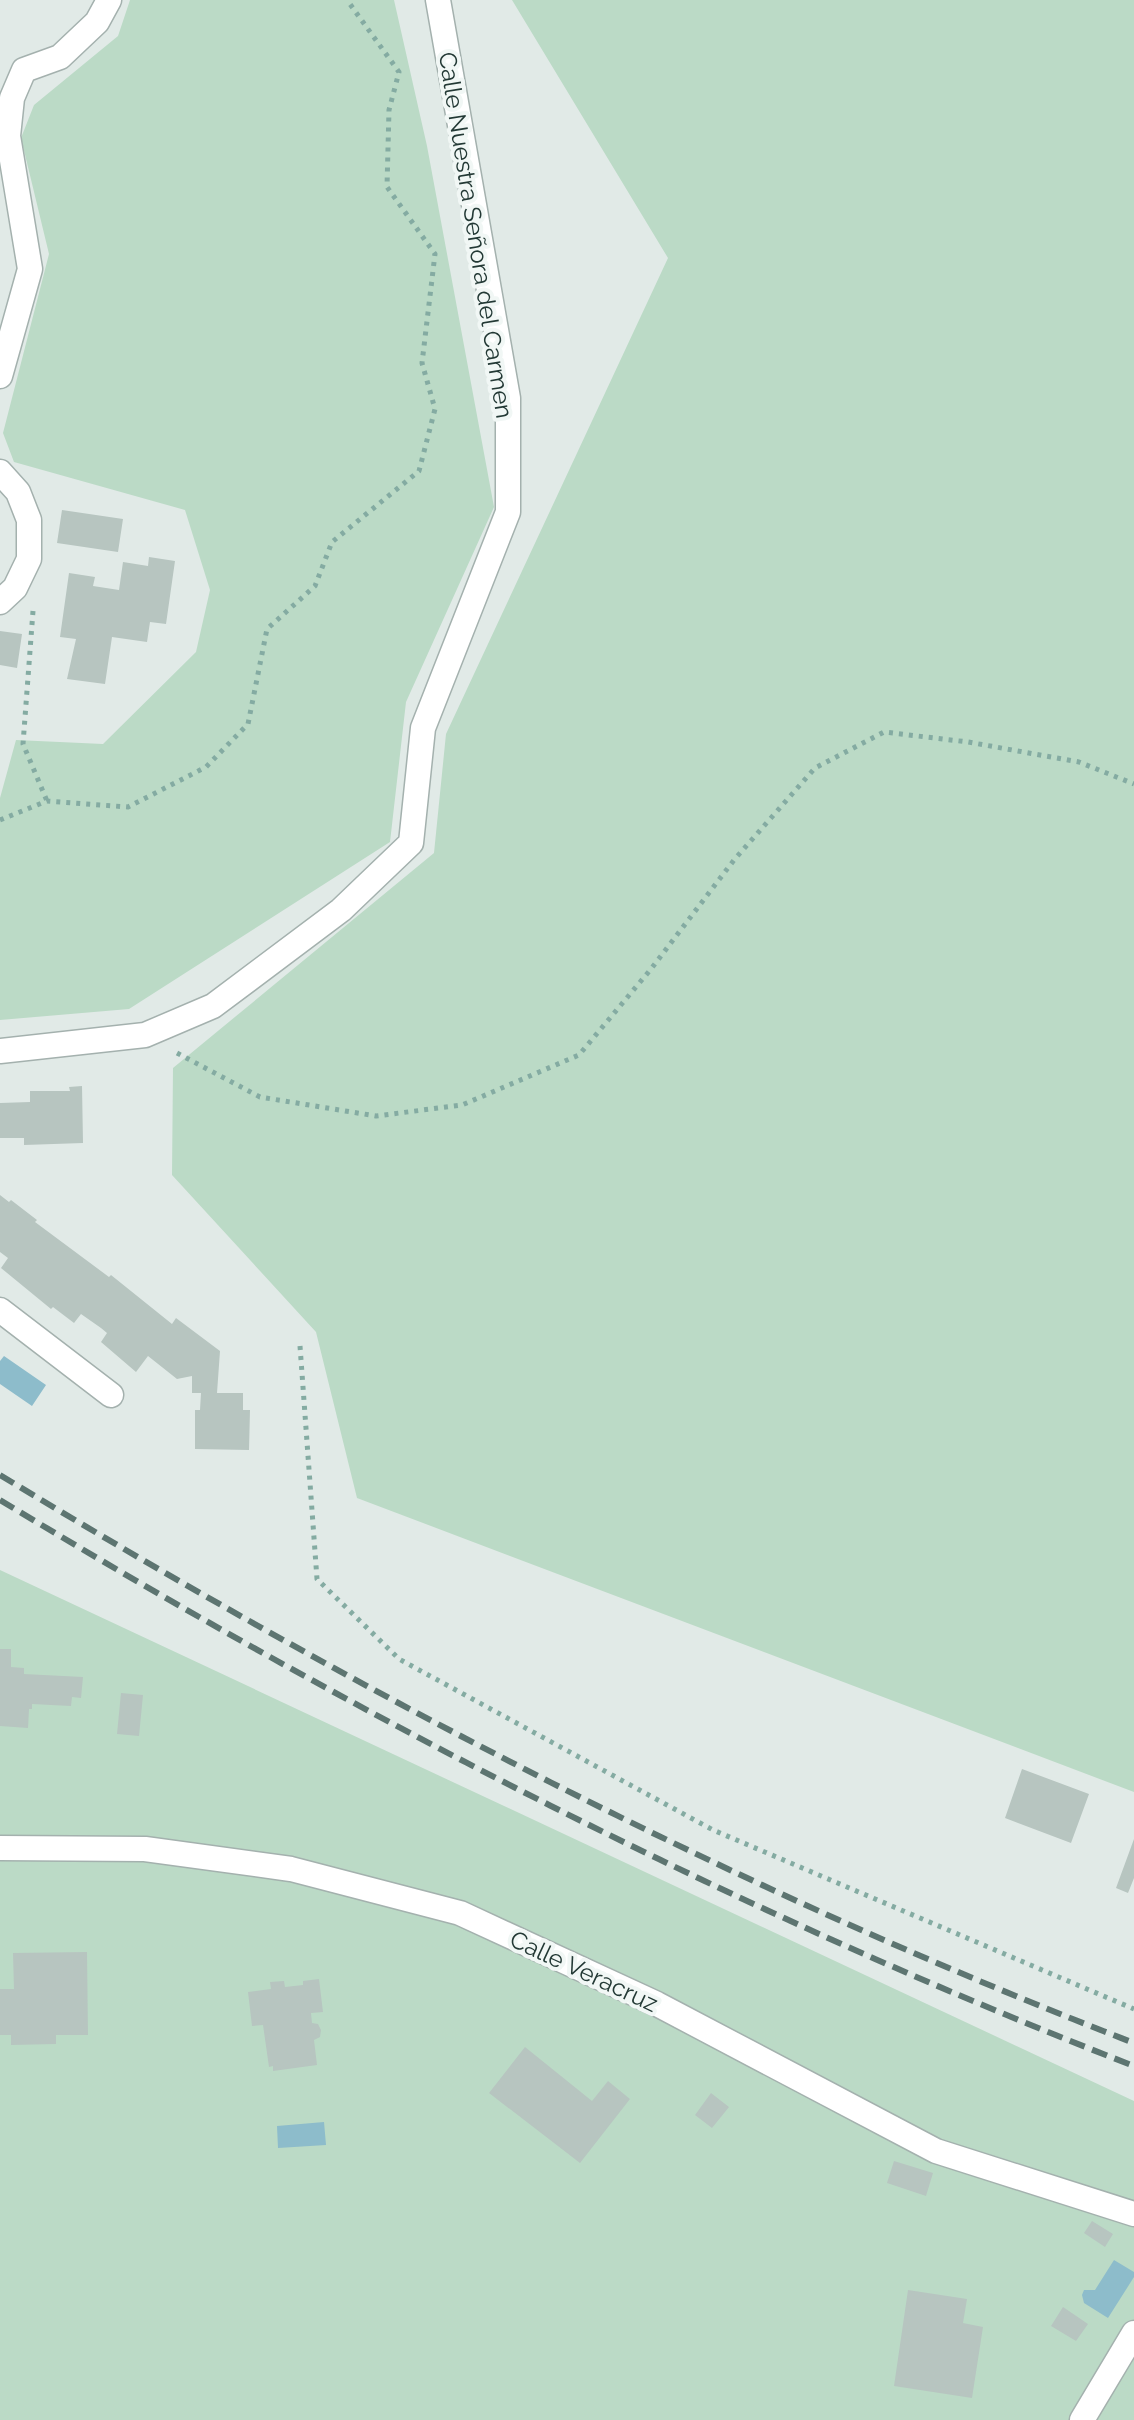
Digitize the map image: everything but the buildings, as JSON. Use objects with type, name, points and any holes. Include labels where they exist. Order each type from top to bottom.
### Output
[{"type":"street","points":[[0,376],[30,269],[8,136],[12,68],[60,57],[97,22],[109,0]]},
{"type":"street","name":"Calle Nuestra Señora del Carmen","points":[[0,1051],[145,1035],[213,1006],[341,910],[411,843],[423,728],[508,512],[508,398],[438,0]]},
{"type":"street","points":[[0,472],[18,492],[29,520],[29,559],[8,595]]},
{"type":"street","points":[[0,1310],[111,1395]]},
{"type":"street","name":"Calle Veracruz","points":[[0,1848],[145,1849],[291,1869],[460,1913],[657,2004],[936,2151],[1134,2214]]},
{"type":"street","points":[[1082,2420],[1134,2333]]},
{"type":"path","points":[[0,820],[47,801],[128,807],[206,767],[248,724],[267,629],[315,586],[332,542],[419,471],[435,409],[422,363],[435,254],[387,187],[389,110],[399,72],[347,0]]},
{"type":"path","points":[[8,595],[33,611],[23,744],[47,801]]},
{"type":"path","points":[[145,1035],[260,1097],[376,1116],[462,1105],[579,1055],[651,969],[734,860],[815,768],[884,732],[968,742],[1079,762],[1134,784]]},
{"type":"path","points":[[300,1346],[317,1579],[399,1659],[713,1830],[1134,2009]]},
{"type":"green space","points":[[130,0],[394,0],[427,146],[494,507],[406,702],[390,842],[129,1009],[0,1020],[0,798],[16,740],[103,744],[196,652],[210,590],[185,510],[14,462],[3,433],[49,254],[21,138],[34,105],[118,36]]},
{"type":"green space","points":[[512,0],[1134,0],[1134,1792],[357,1498],[316,1332],[172,1175],[173,1068],[434,853],[446,734],[668,258]]},
{"type":"green space","points":[[0,1570],[1134,2101],[1134,2420],[0,2420]]},
{"type":"water","points":[[4,1356],[46,1385],[32,1406],[0,1384],[0,1361]]},
{"type":"water","points":[[324,2122],[326,2145],[278,2148],[277,2126]]},
{"type":"water","points":[[1114,2260],[1134,2272],[1134,2277],[1108,2318],[1084,2303],[1082,2295],[1084,2290],[1095,2290]]},
{"type":"railway","points":[[0,1475],[274,1635],[554,1784],[841,1921],[1134,2043]]},
{"type":"railway","points":[[0,1500],[274,1659],[555,1808],[841,1944],[1134,2066]]}]
